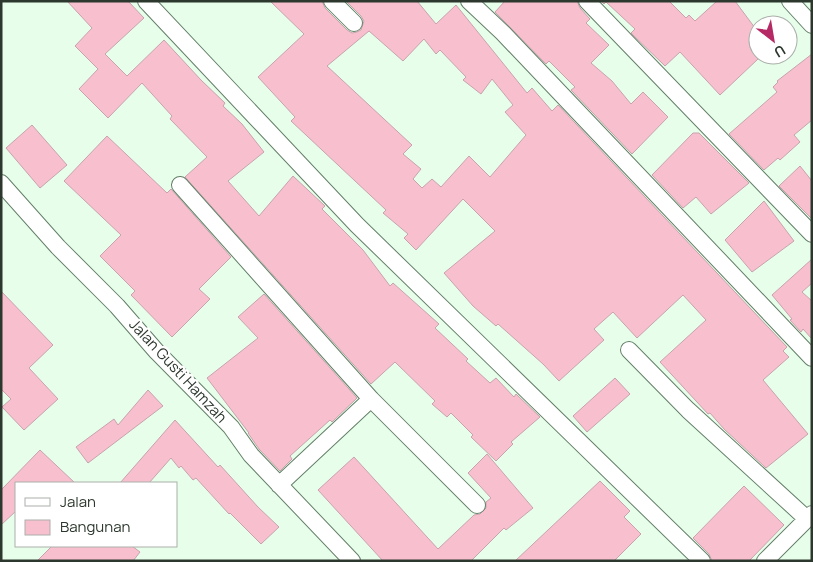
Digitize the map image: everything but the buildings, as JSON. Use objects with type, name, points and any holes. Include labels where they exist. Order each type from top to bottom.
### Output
[{"type":"street","points":[[146,1],[357,225],[702,561]]},
{"type":"street","points":[[332,1],[354,23]]},
{"type":"street","points":[[469,1],[503,33],[812,358]]},
{"type":"street","points":[[586,1],[812,234]]},
{"type":"street","points":[[790,1],[812,25]]},
{"type":"street","name":"Jalan Gusti Hamzah","points":[[1,182],[58,247],[117,306],[157,352],[231,427],[251,455],[352,561]]},
{"type":"street","points":[[180,186],[371,399],[477,505]]},
{"type":"street","points":[[629,350],[688,410],[809,516],[765,561]]},
{"type":"street","points":[[279,485],[371,399]]}]
